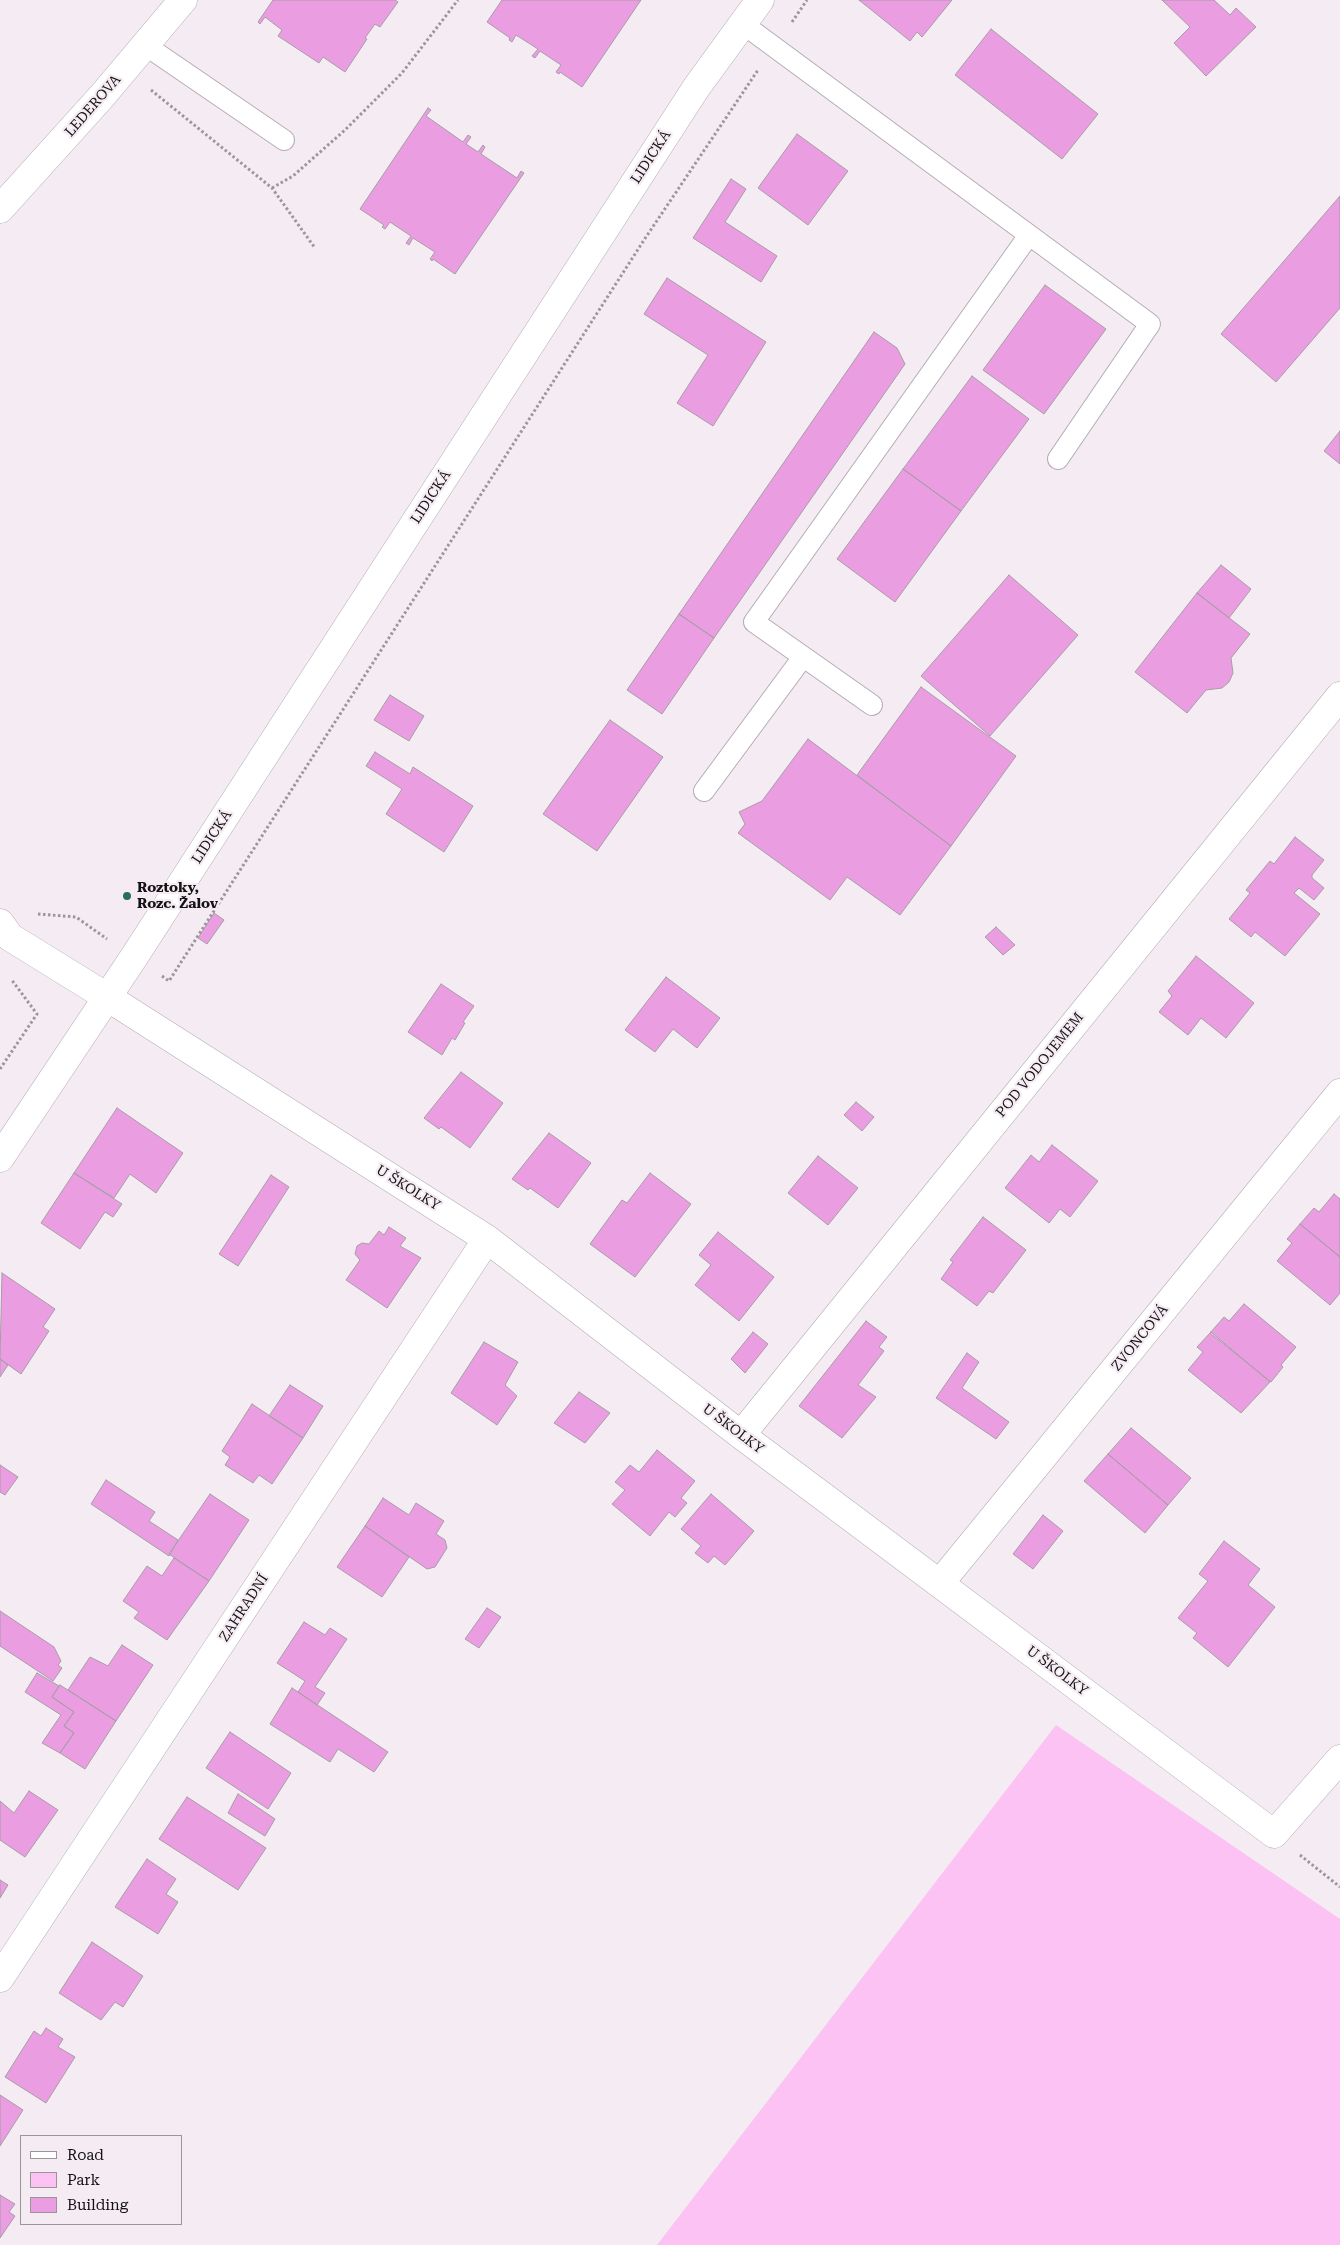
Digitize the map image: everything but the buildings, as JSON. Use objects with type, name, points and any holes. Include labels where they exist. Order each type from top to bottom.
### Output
[{"type":"street","name":"LEDEROVA","points":[[0,209],[125,69],[183,0]]},
{"type":"street","name":"LIDICKÁ","points":[[0,1158],[107,997],[696,88],[760,0]]},
{"type":"street","name":"POD VODOJEMEM","points":[[741,1435],[1340,696]]},
{"type":"street","name":"U ŠKOLKY","points":[[0,923],[10,937],[487,1238],[741,1435],[1274,1834]]},
{"type":"street","name":"ZVONCOVÁ","points":[[940,1583],[1340,1094]]},
{"type":"street","name":"ZAHRADNÍ","points":[[0,1978],[487,1238]]},
{"type":"street","points":[[1274,1834],[1340,1759]]},
{"type":"lane","points":[[743,24],[1150,324],[1058,459]]},
{"type":"lane","points":[[145,45],[284,140]]},
{"type":"lane","points":[[872,705],[754,622],[1029,235]]},
{"type":"lane","points":[[704,791],[803,656]]},
{"type":"path","points":[[272,188],[293,176],[352,124],[402,73],[458,0]]},
{"type":"path","points":[[125,69],[272,188],[315,248]]},
{"type":"path","points":[[0,1069],[37,1014],[5,972]]},
{"type":"path","points":[[1274,1834],[1340,1887]]},
{"type":"green space","points":[[1056,1725],[1340,1919],[1340,2245],[657,2245]]},
{"type":"place","name":"Roztoky, Rozc. Žalov","points":[[127,896]]}]
